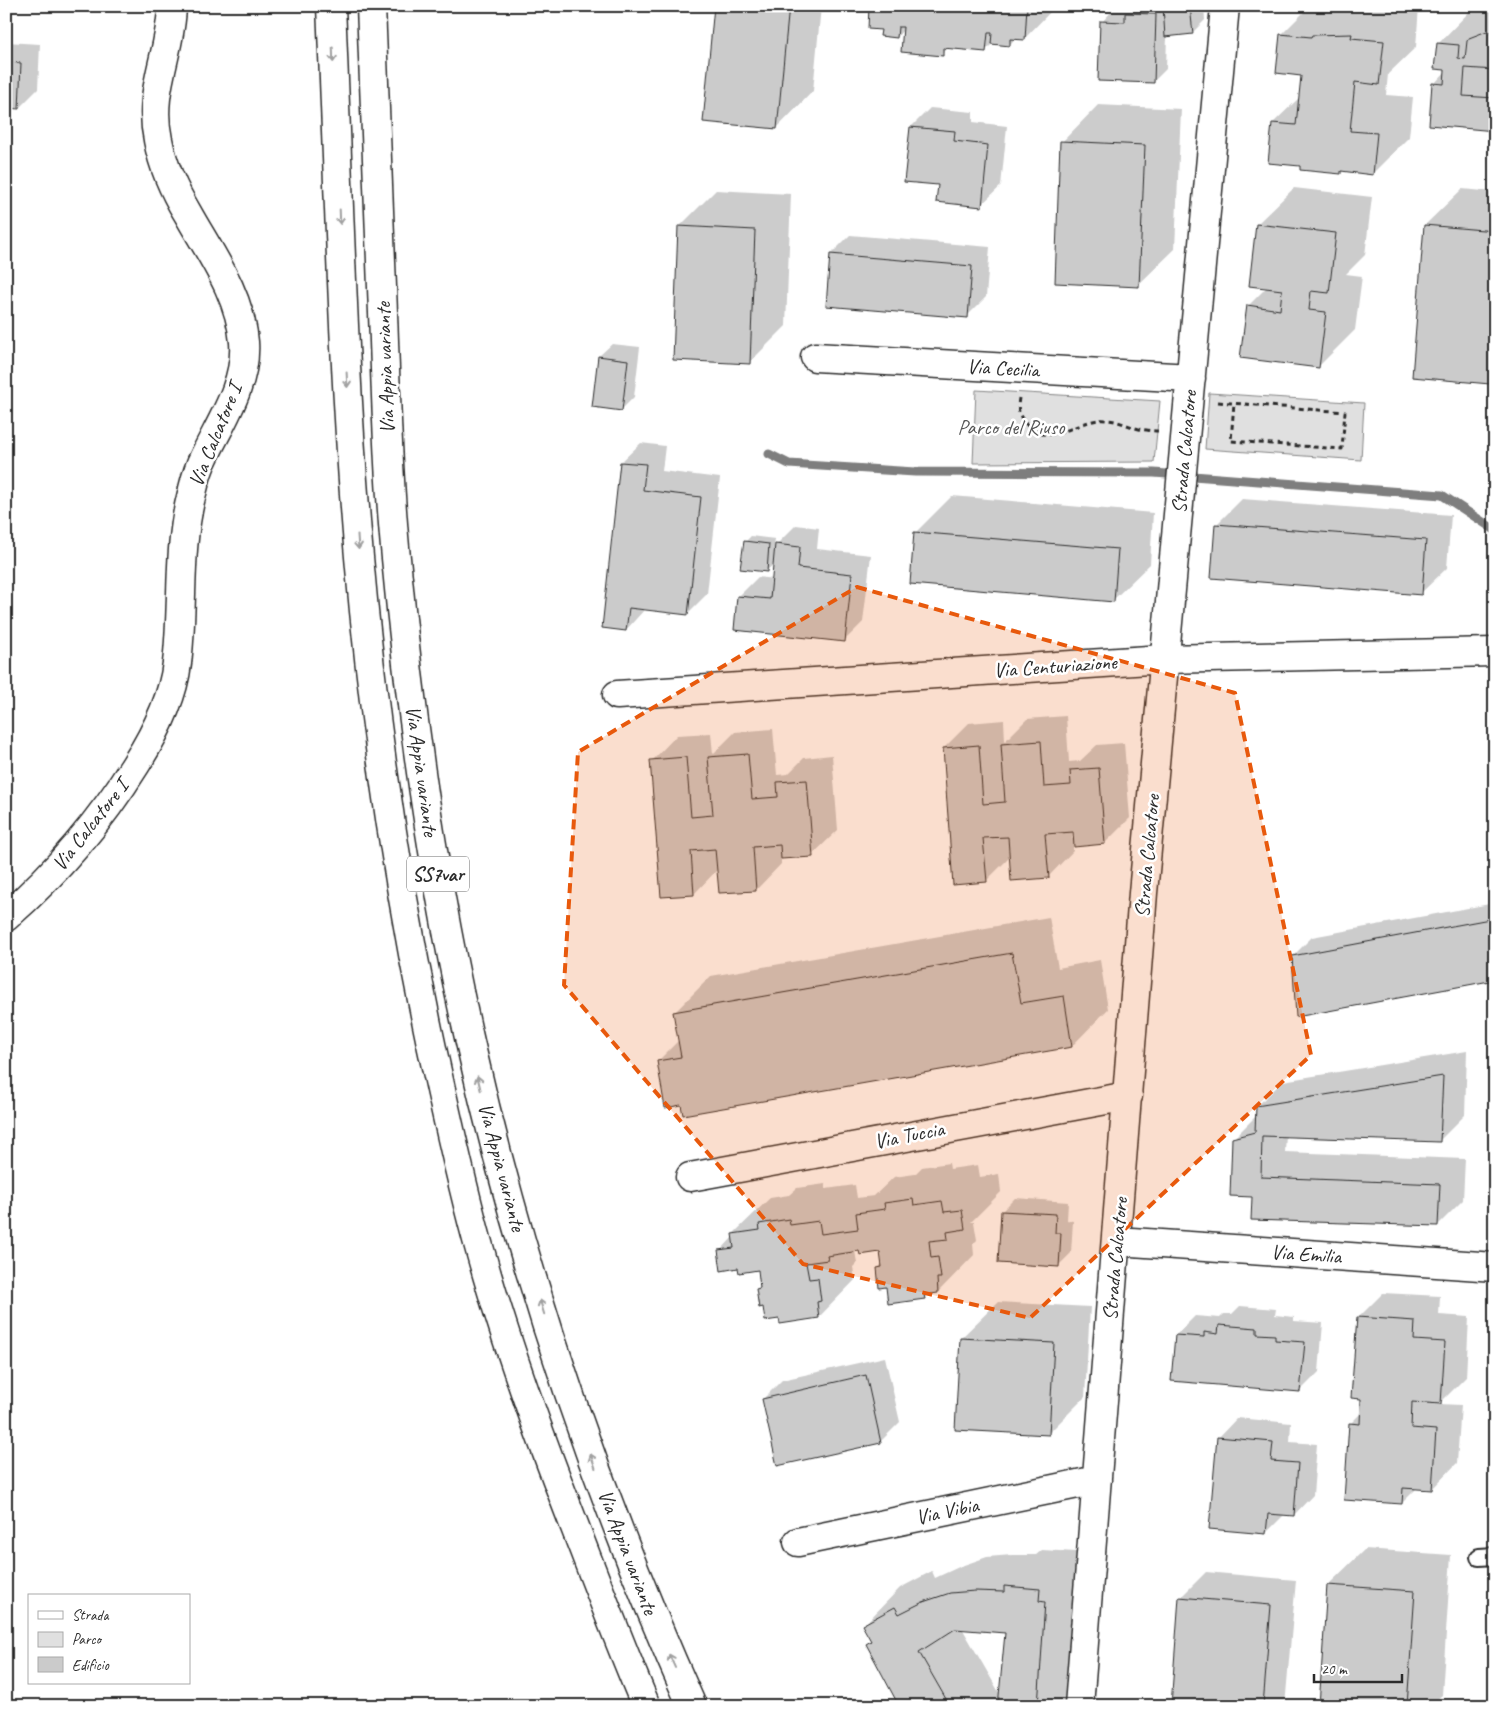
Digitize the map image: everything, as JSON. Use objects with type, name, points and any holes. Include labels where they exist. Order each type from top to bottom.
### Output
[{"type":"main road","name":"Via Calcatore I","points":[[6,918],[56,871],[101,817],[143,753],[164,711],[177,666],[182,549],[190,501],[204,456],[229,408],[241,371],[244,345],[240,317],[221,269],[174,188],[162,157],[156,129],[155,98],[169,36],[172,6]]},
{"type":"main road","name":"Via Appia variante","points":[[331,6],[344,324],[358,555],[378,733],[409,934],[456,1156],[494,1300],[533,1418],[600,1593],[646,1706]]},
{"type":"main road","name":"Via Appia variante","points":[[372,6],[388,431],[396,553],[414,719],[427,810],[448,932],[469,1038],[492,1133],[547,1326],[605,1496],[661,1636],[692,1706]]},
{"type":"main road","name":"Strada Calcatore","points":[[1079,1706],[1143,893],[1225,6]]},
{"type":"main road","name":"Via Cecilia","points":[[815,357],[1022,368],[1190,389]]},
{"type":"main road","name":"Via Centuriazione","points":[[616,695],[1164,659],[1495,652]]},
{"type":"main road","name":"Via Tuccia","points":[[690,1177],[1128,1096]]},
{"type":"main road","name":"Via Emilia","points":[[1117,1242],[1495,1267]]},
{"type":"main road","name":"Via Vibia","points":[[798,1542],[1097,1480]]},
{"type":"path","points":[[1022,368],[1018,403],[1019,413],[1030,429],[1039,434],[1049,435],[1064,432],[1094,420],[1107,420],[1141,430],[1186,435]]},
{"type":"path","points":[[1190,389],[1234,404],[1344,412],[1342,449],[1231,441],[1234,404]]},
{"type":"highlighted area","points":[[857,587],[1235,693],[1311,1055],[1030,1318],[803,1264],[564,985],[578,752]]},
{"type":"green space","name":"Parco del Riuso","points":[[976,390],[1160,401],[1154,462],[973,463]]},
{"type":"green space","points":[[1209,393],[1364,403],[1361,460],[1205,449]]},
{"type":"building","points":[[714,6],[789,6],[777,129],[703,122]]},
{"type":"building","points":[[869,6],[1027,6],[1025,40],[1010,39],[1010,46],[991,44],[992,33],[988,33],[986,52],[943,48],[943,56],[901,52],[903,27],[898,27],[897,38],[880,36],[881,30],[868,29]]},
{"type":"building","points":[[1163,6],[1190,6],[1193,34],[1165,37]]},
{"type":"building","points":[[1125,13],[1156,14],[1154,83],[1098,81],[1100,21],[1125,22]]},
{"type":"building","points":[[1487,31],[1495,33],[1495,70],[1465,68],[1463,96],[1495,98],[1495,131],[1429,125],[1432,83],[1444,84],[1445,70],[1434,69],[1437,43],[1459,45],[1458,58],[1465,59],[1469,38]]},
{"type":"building","points":[[1280,34],[1311,37],[1312,35],[1352,34],[1351,38],[1384,41],[1379,85],[1355,82],[1350,131],[1377,133],[1373,175],[1341,171],[1341,174],[1300,170],[1300,166],[1268,163],[1272,123],[1296,125],[1301,76],[1276,73]]},
{"type":"building","points":[[6,62],[21,63],[19,109],[6,108]]},
{"type":"building","points":[[910,127],[955,131],[954,141],[988,145],[982,207],[936,202],[938,185],[904,182]]},
{"type":"building","points":[[1060,141],[1145,145],[1139,287],[1055,283]]},
{"type":"building","points":[[1256,224],[1336,233],[1329,293],[1311,291],[1309,310],[1326,312],[1319,368],[1240,358],[1247,305],[1280,310],[1282,290],[1249,286]]},
{"type":"building","points":[[1424,225],[1495,231],[1495,327],[1490,384],[1412,377]]},
{"type":"building","points":[[678,226],[755,230],[750,364],[673,360]]},
{"type":"building","points":[[830,254],[972,266],[968,318],[826,306]]},
{"type":"building","points":[[598,356],[628,360],[622,411],[592,407]]},
{"type":"building","points":[[620,462],[646,464],[643,490],[701,497],[688,615],[629,608],[626,631],[602,628]]},
{"type":"building","points":[[1215,524],[1426,540],[1422,595],[1211,578]]},
{"type":"building","points":[[914,532],[1118,549],[1114,602],[910,584]]},
{"type":"building","points":[[744,541],[769,544],[767,572],[740,569]]},
{"type":"building","points":[[775,544],[800,547],[798,568],[852,574],[845,642],[734,630],[737,596],[770,599]]},
{"type":"building","points":[[1041,741],[1044,787],[1071,785],[1070,770],[1099,768],[1105,844],[1074,847],[1073,832],[1045,834],[1049,878],[1011,881],[1008,837],[983,838],[987,882],[953,885],[943,748],[979,745],[983,804],[1005,802],[1001,744]]},
{"type":"building","points":[[748,754],[752,799],[778,797],[777,782],[807,780],[813,857],[781,859],[780,845],[753,847],[756,891],[719,893],[715,849],[691,851],[694,895],[661,897],[650,760],[686,757],[691,817],[713,815],[708,757]]},
{"type":"building","points":[[1495,918],[1495,980],[1296,1017],[1292,956]]},
{"type":"building","points":[[1012,953],[1021,1003],[1064,996],[1072,1047],[683,1115],[681,1105],[665,1108],[657,1061],[681,1057],[673,1012]]},
{"type":"building","points":[[1443,1076],[1440,1142],[1262,1136],[1261,1177],[1440,1184],[1438,1226],[1251,1220],[1252,1197],[1230,1196],[1232,1138],[1255,1132],[1256,1106]]},
{"type":"building","points":[[913,1199],[914,1205],[942,1201],[944,1212],[962,1210],[965,1229],[947,1232],[948,1239],[929,1241],[931,1258],[938,1257],[941,1278],[937,1278],[938,1293],[924,1295],[925,1299],[888,1304],[886,1287],[879,1288],[877,1268],[882,1267],[880,1252],[860,1255],[859,1251],[827,1256],[828,1260],[806,1263],[809,1279],[818,1278],[821,1301],[817,1302],[819,1318],[780,1324],[779,1319],[765,1321],[763,1307],[759,1308],[756,1289],[760,1288],[758,1270],[739,1273],[738,1268],[721,1271],[718,1250],[734,1248],[732,1234],[760,1230],[759,1224],[789,1219],[790,1225],[819,1221],[821,1234],[858,1229],[856,1213],[885,1209],[884,1203]]},
{"type":"building","points":[[1001,1211],[1056,1214],[1055,1233],[1061,1233],[1059,1267],[998,1263]]},
{"type":"building","points":[[1357,1317],[1415,1321],[1414,1340],[1445,1342],[1441,1404],[1412,1402],[1411,1428],[1436,1430],[1432,1490],[1403,1488],[1402,1504],[1344,1500],[1349,1423],[1360,1424],[1361,1399],[1351,1398]]},
{"type":"building","points":[[1219,1325],[1257,1328],[1257,1334],[1275,1335],[1275,1340],[1305,1342],[1300,1392],[1171,1381],[1175,1335],[1204,1337],[1204,1332],[1218,1334]]},
{"type":"building","points":[[960,1338],[1054,1343],[1049,1435],[955,1430]]},
{"type":"building","points":[[866,1375],[881,1443],[777,1466],[762,1399]]},
{"type":"building","points":[[1217,1437],[1273,1442],[1271,1461],[1298,1463],[1294,1516],[1268,1514],[1266,1534],[1209,1529]]},
{"type":"building","points":[[1327,1585],[1415,1591],[1407,1706],[1319,1706]]},
{"type":"building","points":[[1004,1586],[1040,1589],[1039,1601],[1045,1602],[1038,1706],[998,1706],[1005,1633],[955,1629],[919,1652],[950,1706],[899,1706],[866,1644],[871,1641],[862,1625],[895,1607],[899,1614],[923,1602],[950,1593],[975,1591],[1004,1592]]},
{"type":"building","points":[[1179,1597],[1271,1605],[1263,1706],[1171,1706]]},
{"type":"waterway","points":[[769,454],[789,464],[915,472],[1154,473],[1442,495],[1495,530]]}]
